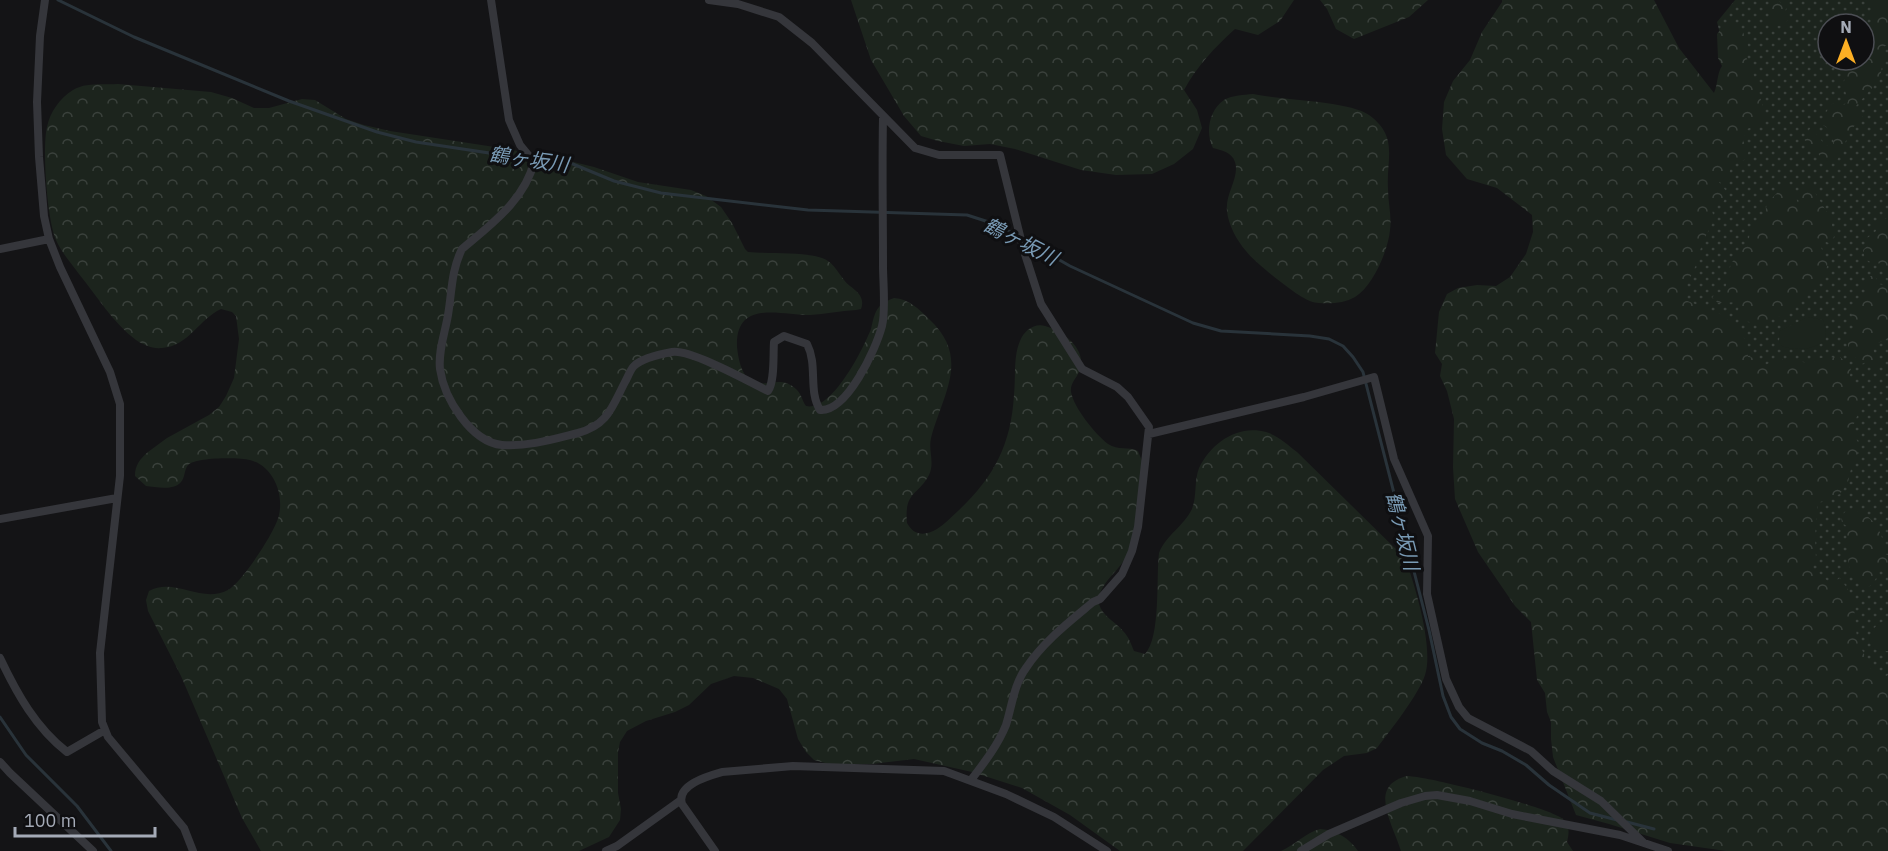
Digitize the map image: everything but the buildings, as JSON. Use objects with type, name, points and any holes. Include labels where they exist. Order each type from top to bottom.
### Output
[{"type":"street","points":[[491,0],[509,120],[520,145],[534,162],[532,172],[513,203],[462,249],[452,277],[448,314],[440,350],[440,369],[452,403],[473,430],[486,441],[501,445],[527,445],[581,432],[600,424],[608,414],[633,367],[644,360],[674,352],[682,352],[704,360],[768,391],[772,386],[774,374],[772,368],[774,342],[784,336],[807,344],[811,352],[814,400],[820,410],[827,411],[836,406],[863,371],[882,324],[883,118]]},
{"type":"street","points":[[709,0],[738,4],[779,17],[812,43],[875,106],[883,118],[922,152],[939,155],[1000,154],[1023,248],[1041,304],[1082,369],[1117,387],[1128,397],[1149,427],[1138,527],[1132,551],[1122,574],[1100,599],[1093,602],[1044,645],[1025,669],[1005,727],[989,757],[971,780]]},
{"type":"street","points":[[45,1],[40,36],[37,102],[44,216],[49,239],[110,372],[120,404],[117,498],[100,653],[102,722],[105,730],[129,763],[184,828],[193,851]]},
{"type":"street","points":[[0,249],[49,239]]},
{"type":"street","points":[[1149,434],[1304,397],[1374,377],[1394,459],[1428,536],[1427,594],[1446,679],[1459,707],[1468,718],[1532,751],[1553,771],[1601,801],[1644,843]]},
{"type":"street","points":[[0,519],[117,498]]},
{"type":"street","points":[[0,658],[16,693],[40,727],[67,752],[105,730]]},
{"type":"street","points":[[0,762],[93,851]]},
{"type":"street","points":[[606,851],[681,800],[683,790],[712,775],[740,770],[793,766],[944,771],[1006,794],[1054,817],[1107,851]]},
{"type":"street","points":[[1302,851],[1329,834],[1359,820],[1401,802],[1431,795],[1450,797],[1512,814],[1591,828],[1668,851]]},
{"type":"street","points":[[681,800],[715,851]]},
{"type":"green space","points":[[851,0],[1294,0],[1280,21],[1258,35],[1235,29],[1194,73],[1184,90],[1197,110],[1202,128],[1193,149],[1174,164],[1152,174],[1116,175],[1081,170],[1015,149],[990,144],[964,146],[921,136],[904,116],[871,60]]},
{"type":"green space","points":[[1320,0],[1428,0],[1409,17],[1354,39],[1336,29]]},
{"type":"green space","points":[[1502,0],[1654,0],[1679,48],[1714,93],[1722,66],[1718,58],[1717,34],[1724,25],[1734,24],[1742,29],[1749,49],[1746,57],[1765,113],[1761,123],[1747,129],[1743,141],[1749,150],[1746,159],[1732,164],[1727,180],[1719,182],[1726,191],[1724,201],[1711,206],[1714,219],[1685,289],[1685,300],[1723,315],[1747,341],[1748,357],[1758,358],[1765,365],[1787,360],[1809,364],[1821,358],[1840,357],[1851,367],[1850,376],[1859,387],[1860,409],[1851,431],[1858,442],[1857,458],[1848,482],[1840,494],[1818,503],[1815,536],[1816,559],[1810,565],[1831,584],[1840,578],[1853,597],[1857,639],[1871,669],[1885,677],[1888,675],[1888,851],[1726,851],[1670,843],[1576,815],[1553,757],[1551,722],[1547,712],[1545,693],[1537,680],[1531,622],[1515,606],[1478,552],[1455,499],[1454,419],[1447,391],[1440,376],[1442,364],[1435,353],[1439,312],[1447,294],[1458,288],[1477,285],[1496,286],[1510,277],[1526,254],[1533,232],[1532,215],[1497,188],[1467,179],[1446,155],[1442,129],[1444,102],[1453,81],[1470,60],[1482,32]]},
{"type":"green space","points":[[1735,0],[1888,0],[1888,696],[1852,699],[1663,276],[1732,81],[1717,22]]},
{"type":"green space","points":[[1771,0],[1777,0],[1787,7],[1785,11],[1788,19],[1785,25],[1770,24]]},
{"type":"green space","points":[[1873,0],[1888,0],[1888,45],[1885,46],[1880,79],[1856,106],[1863,118],[1849,133],[1835,163],[1822,164],[1818,152],[1809,151],[1804,138],[1811,127],[1825,145],[1833,146],[1832,134],[1823,125],[1825,114],[1832,103],[1842,106],[1848,102],[1843,82],[1848,72],[1876,72],[1876,12],[1873,12]]},
{"type":"green space","points":[[118,84],[211,92],[254,108],[269,108],[302,99],[315,100],[346,119],[364,125],[561,159],[638,182],[691,190],[706,196],[721,207],[748,252],[802,254],[821,258],[831,264],[861,298],[861,309],[810,315],[762,313],[751,316],[743,322],[738,332],[737,347],[744,374],[756,383],[779,382],[791,385],[799,392],[806,406],[816,405],[836,390],[854,364],[881,305],[894,298],[909,302],[942,333],[949,348],[951,362],[947,391],[931,438],[931,470],[908,505],[907,523],[920,534],[933,531],[945,523],[971,498],[991,473],[1009,429],[1018,347],[1024,334],[1033,327],[1041,325],[1060,332],[1073,343],[1081,357],[1079,372],[1072,384],[1071,392],[1081,413],[1108,444],[1138,451],[1142,461],[1136,522],[1130,546],[1123,562],[1104,585],[1099,597],[1099,604],[1103,612],[1125,633],[1134,651],[1145,654],[1150,646],[1156,621],[1159,553],[1192,509],[1199,468],[1211,451],[1226,438],[1236,433],[1256,430],[1274,435],[1297,452],[1405,558],[1414,584],[1425,633],[1427,663],[1422,683],[1377,748],[1367,753],[1344,756],[1323,770],[1243,851],[1120,851],[1070,815],[1022,788],[972,772],[914,759],[872,764],[829,764],[814,760],[798,739],[787,699],[779,689],[753,678],[734,676],[711,684],[689,705],[646,721],[627,731],[620,742],[618,752],[620,820],[609,837],[579,851],[261,851],[242,818],[181,676],[148,611],[146,600],[149,591],[159,588],[178,588],[208,594],[228,590],[234,585],[258,556],[277,522],[280,498],[275,481],[271,474],[258,463],[245,459],[228,458],[192,462],[188,465],[181,482],[174,487],[146,486],[135,476],[138,462],[148,452],[167,438],[209,415],[219,407],[226,396],[234,378],[239,339],[236,316],[232,312],[221,309],[213,313],[187,337],[171,346],[155,348],[142,344],[113,317],[66,257],[56,240],[50,216],[45,151],[48,121],[53,111],[64,97],[78,87]]},
{"type":"green space","points":[[1253,94],[1360,110],[1369,115],[1384,131],[1389,149],[1388,189],[1391,220],[1389,238],[1383,258],[1373,277],[1362,292],[1351,299],[1338,303],[1324,303],[1304,298],[1256,262],[1234,232],[1229,221],[1227,205],[1236,174],[1235,162],[1229,154],[1213,148],[1209,129],[1215,110],[1224,100]]},
{"type":"green space","points":[[1805,185],[1811,186],[1831,219],[1834,237],[1829,243],[1816,238],[1828,261],[1826,272],[1811,293],[1800,297],[1792,310],[1783,316],[1765,323],[1743,320],[1738,311],[1740,302],[1718,303],[1712,297],[1725,290],[1731,263],[1739,255],[1755,223],[1763,222],[1767,203],[1784,186],[1793,190],[1798,203],[1801,199],[1800,191]]},
{"type":"green space","points":[[1887,213],[1888,278],[1885,277],[1878,262],[1872,263],[1865,259],[1863,250],[1866,247],[1866,239],[1876,231],[1875,224],[1880,219],[1886,219]]},
{"type":"green space","points":[[1869,276],[1875,276],[1879,284],[1888,286],[1888,338],[1878,343],[1871,342],[1878,363],[1878,371],[1868,366],[1866,362],[1860,365],[1855,357],[1848,354],[1848,337],[1852,331],[1857,330],[1853,322],[1852,309],[1853,306],[1861,303],[1859,297],[1867,292],[1865,282]]},
{"type":"green space","points":[[1808,317],[1823,320],[1826,330],[1825,340],[1805,349],[1782,346],[1779,341],[1780,331]]},
{"type":"green space","points":[[1848,509],[1868,516],[1876,525],[1882,536],[1885,554],[1888,555],[1888,573],[1883,565],[1869,587],[1856,580],[1850,569],[1846,534],[1848,527],[1842,523],[1841,516]]},
{"type":"green space","points":[[1888,620],[1888,651],[1879,650],[1870,643],[1871,633],[1875,627]]},
{"type":"green space","points":[[1407,776],[1489,794],[1555,815],[1564,820],[1567,825],[1569,833],[1567,842],[1573,851],[1401,851],[1389,818],[1385,797],[1388,788],[1395,781]]},
{"type":"green space","points":[[1320,829],[1342,836],[1358,851],[1281,851],[1310,833]]},
{"type":"waterway","name":"鶴ヶ坂川","points":[[58,0],[134,37],[289,101],[377,132],[416,142],[529,159]]},
{"type":"waterway","name":"鶴ヶ坂川","points":[[535,159],[568,162],[614,181],[661,193],[808,210],[967,215],[998,225],[1070,266],[1193,323],[1221,331],[1310,336],[1329,339],[1343,346],[1363,372],[1429,630],[1443,696],[1451,717],[1460,729],[1526,765],[1549,785],[1590,813],[1617,820]]},
{"type":"waterway","points":[[0,717],[26,755],[77,806],[111,851]]},
{"type":"waterway","name":"鶴ヶ坂川","points":[[1627,822],[1654,829]]}]
